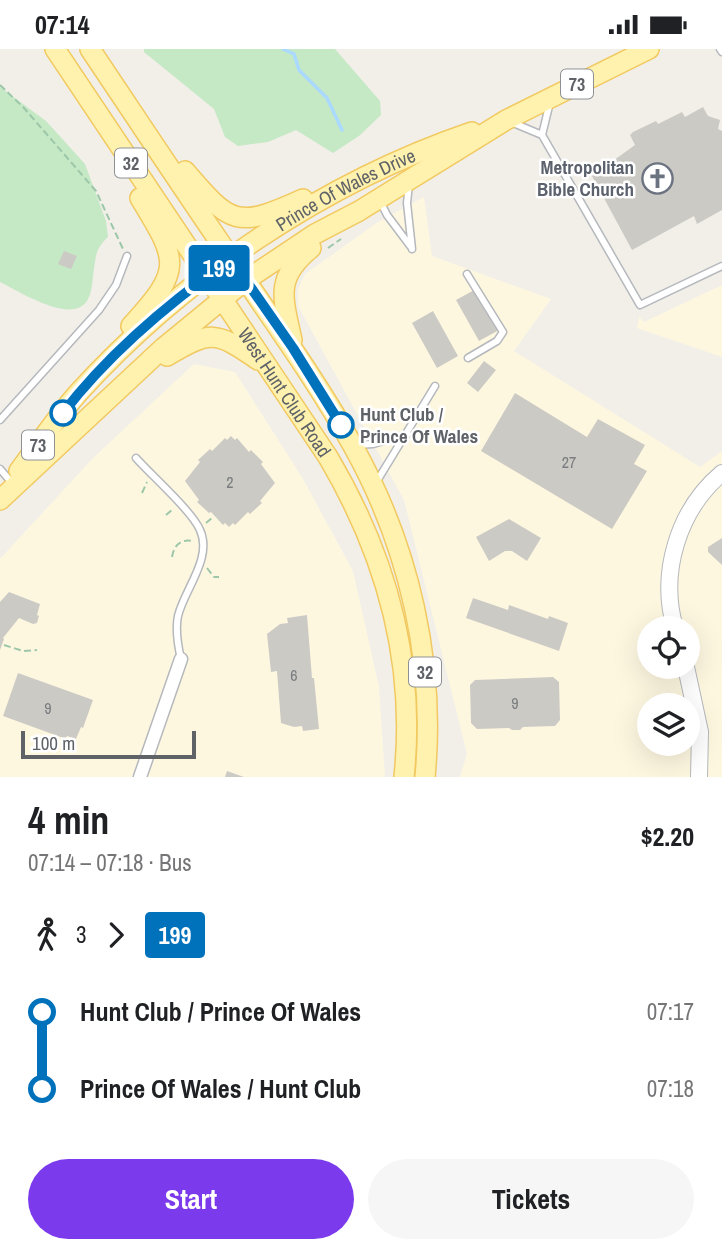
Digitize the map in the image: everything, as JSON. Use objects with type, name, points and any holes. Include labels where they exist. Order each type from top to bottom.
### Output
[{"type":"main road","name":"West Hunt Club Road","points":[[55,49],[343,482],[379,561],[396,619],[403,658],[407,725],[404,777]]},
{"type":"main road","points":[[55,49],[111,153],[164,237],[170,266],[166,283],[159,295],[111,348],[79,393]]},
{"type":"main road","name":"West Hunt Club Road","points":[[90,49],[293,348],[353,445],[374,486],[398,548],[418,618],[428,706],[425,777]]},
{"type":"main road","name":"Prince Of Wales Drive","points":[[0,500],[136,374],[246,280],[315,234],[359,211],[506,120],[649,49]]},
{"type":"main road","points":[[126,102],[205,195],[223,212],[247,219],[266,216],[326,189],[351,183]]},
{"type":"main road","name":"Prince Of Wales Drive","points":[[0,500],[6,476],[79,393],[127,344],[206,277],[264,236],[351,183],[447,140],[506,120]]},
{"type":"main road","points":[[379,199],[375,184],[376,175],[381,168]]},
{"type":"main road","points":[[293,348],[285,309],[285,282],[288,272],[307,252],[359,211]]},
{"type":"main road","points":[[136,374],[204,337],[228,340],[268,366]]},
{"type":"street","points":[[671,616],[669,586],[679,534],[697,500],[708,485],[722,473]]},
{"type":"street","points":[[140,777],[181,659]]},
{"type":"street","points":[[688,679],[699,732],[699,777]]},
{"type":"lane","points":[[542,135],[551,97]]},
{"type":"lane","points":[[506,120],[542,135],[640,305],[722,266]]},
{"type":"lane","points":[[379,199],[387,215],[412,249],[407,203],[409,180]]},
{"type":"lane","points":[[0,420],[99,310],[116,285],[127,256]]},
{"type":"lane","points":[[467,274],[503,332],[497,341],[468,358]]},
{"type":"lane","points":[[374,486],[435,386]]},
{"type":"lane","points":[[353,445],[373,444],[408,434]]},
{"type":"lane","points":[[136,458],[193,519],[203,538],[200,561],[177,617],[177,643],[181,659]]},
{"type":"path","points":[[0,85],[24,108],[96,191],[127,256]]},
{"type":"path","points":[[321,253],[348,234]]},
{"type":"path","points":[[142,493],[145,483],[153,476]]},
{"type":"path","points":[[172,557],[173,550],[185,540],[203,538]]},
{"type":"path","points":[[206,568],[214,577],[219,577]]},
{"type":"path","points":[[4,645],[23,651],[37,650]]},
{"type":"shaded area","points":[[424,197],[432,256],[551,299],[514,351],[700,467],[722,451],[722,777],[460,777],[467,754],[404,500],[298,306],[298,289],[305,274],[378,222]]},
{"type":"shaded area","points":[[722,285],[722,357],[637,328],[639,317],[644,322]]},
{"type":"shaded area","points":[[194,364],[235,372],[303,479],[353,571],[379,687],[385,777],[0,777],[0,559],[93,458]]},
{"type":"green space","points":[[144,49],[335,49],[380,101],[381,115],[359,136],[333,153],[296,130],[268,142],[238,146],[225,137],[214,109],[144,52]]},
{"type":"green space","points":[[0,87],[46,121],[85,164],[106,221],[108,237],[96,255],[89,297],[82,306],[74,309],[41,302],[0,282]]},
{"type":"building","name":"Metropolitan Bible Church","points":[[703,107],[708,116],[720,120],[718,129],[722,131],[722,210],[697,224],[694,216],[632,250],[592,176],[635,145],[630,135],[633,132],[682,112],[685,117]]},
{"type":"building","points":[[64,251],[77,256],[71,269],[58,264]]},
{"type":"building","points":[[476,289],[499,330],[479,341],[456,300]]},
{"type":"building","points":[[433,311],[458,356],[437,368],[412,323]]},
{"type":"building","points":[[484,361],[496,370],[478,392],[467,383]]},
{"type":"building","points":[[515,393],[587,437],[598,419],[645,445],[634,464],[647,471],[612,529],[481,451]]},
{"type":"building","points":[[231,436],[235,440],[237,438],[249,452],[251,450],[263,462],[261,464],[275,483],[260,501],[262,503],[229,527],[225,523],[223,525],[197,502],[199,500],[185,481],[200,462],[198,460]]},
{"type":"building","points":[[509,519],[541,538],[527,561],[512,551],[505,551],[489,561],[476,537]]},
{"type":"building","points":[[722,538],[722,565],[708,552],[708,547]]},
{"type":"building","points":[[9,592],[40,604],[39,616],[37,623],[33,624],[19,618],[3,638],[0,650],[0,602]]},
{"type":"building","points":[[473,598],[508,610],[509,605],[568,623],[559,651],[466,618]]},
{"type":"building","points":[[307,615],[319,729],[303,731],[302,726],[294,727],[281,723],[277,671],[271,672],[267,634],[280,624],[288,623],[287,618]]},
{"type":"building","points":[[18,673],[93,700],[76,739],[67,736],[66,739],[3,716]]},
{"type":"building","points":[[553,677],[559,682],[560,720],[555,726],[523,727],[520,730],[477,729],[471,723],[470,685],[475,680]]},
{"type":"building","points":[[227,771],[244,777],[225,777]]},
{"type":"waterway","points":[[283,49],[294,54],[299,70],[327,98],[342,130]]},
{"type":"bus line","name":"199","points":[[63,413],[108,362],[136,336],[195,285],[231,259],[293,348],[341,425]]},
{"type":"place","name":"Metropolitan Bible Church","points":[[657,178]]},
{"type":"place","name":"Hunt Club / Prince Of Wales","points":[[341,425]]}]
